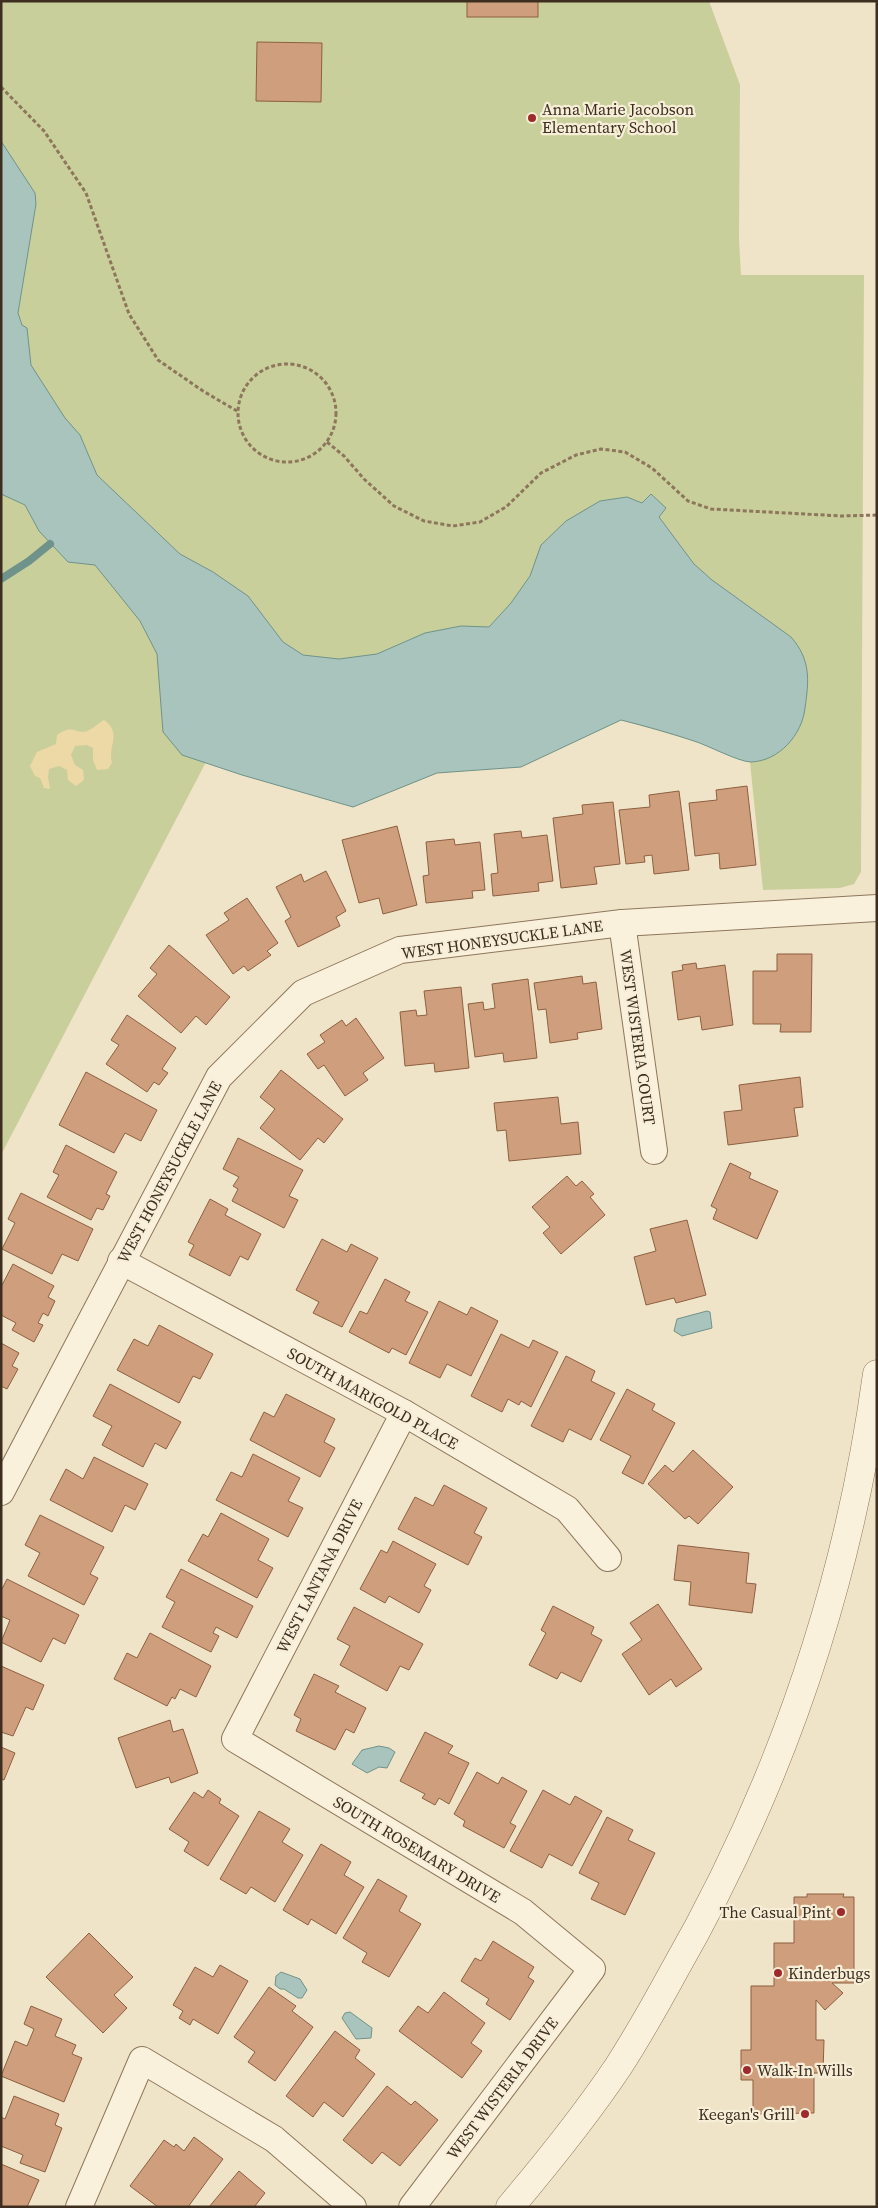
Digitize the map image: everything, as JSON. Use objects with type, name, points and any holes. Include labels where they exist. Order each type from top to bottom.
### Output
[{"type":"street","name":"WEST HONEYSUCKLE LANE","points":[[1,1492],[219,1077],[303,993],[400,950],[622,923],[877,908]]},
{"type":"street","name":"WEST WISTERIA COURT","points":[[622,923],[654,1151]]},
{"type":"street","name":"SOUTH MARIGOLD PLACE","points":[[121,1261],[404,1413],[567,1509],[608,1558]]},
{"type":"street","points":[[510,2207],[539,2173],[618,2067],[723,1884],[755,1815],[780,1754],[818,1644],[867,1440],[877,1374]]},
{"type":"street","name":"WEST LANTANA DRIVE","points":[[234,1739],[404,1413]]},
{"type":"street","name":"SOUTH ROSEMARY DRIVE","points":[[234,1739],[523,1912],[592,1969]]},
{"type":"street","name":"WEST WISTERIA DRIVE","points":[[412,2207],[592,1969]]},
{"type":"street","points":[[78,2207],[142,2060],[274,2139],[353,2207]]},
{"type":"path","points":[[1,87],[44,131],[86,193],[129,314],[158,360],[203,391],[238,411]]},
{"type":"path","points":[[278,364],[294,364],[310,369],[323,379],[332,392],[336,408],[335,424],[327,442],[319,451],[305,459],[289,462],[272,460],[259,454],[247,442],[240,428],[238,411],[241,395],[249,381],[262,370],[278,364]]},
{"type":"path","points":[[327,442],[344,456],[364,479],[394,506],[424,521],[453,526],[480,522],[506,507],[541,473],[576,455],[601,449],[625,452],[652,468],[688,501],[711,509],[877,516]]},
{"type":"green space","points":[[1,1],[709,1],[740,85],[739,239],[741,275],[864,275],[861,872],[854,884],[840,888],[763,890],[750,762],[694,741],[621,720],[521,767],[437,773],[353,807],[242,775],[206,762],[1,1155]]},
{"type":"sand","points":[[104,720],[110,725],[114,735],[111,751],[112,763],[108,769],[97,770],[93,760],[93,748],[87,745],[75,746],[71,755],[75,765],[83,770],[84,780],[76,786],[68,780],[67,770],[59,766],[49,769],[50,789],[44,788],[40,778],[35,776],[30,766],[37,752],[56,744],[57,735],[67,730],[87,731]]},
{"type":"water","points":[[1,141],[35,193],[36,204],[18,313],[22,325],[27,328],[31,365],[65,418],[80,435],[97,475],[180,554],[213,572],[248,596],[283,642],[303,655],[339,659],[377,654],[425,633],[461,626],[489,627],[511,603],[530,576],[541,545],[566,521],[600,501],[627,497],[642,503],[651,494],[666,508],[659,517],[694,564],[712,580],[791,637],[798,646],[805,662],[808,679],[803,718],[794,737],[780,752],[771,757],[751,762],[685,738],[621,720],[521,767],[437,773],[353,807],[242,775],[182,755],[163,732],[157,654],[140,621],[95,565],[68,562],[39,531],[25,505],[1,494]]},
{"type":"water","points":[[707,1311],[710,1312],[712,1328],[682,1336],[674,1331],[677,1319]]},
{"type":"water","points":[[379,1746],[389,1748],[395,1752],[387,1768],[379,1767],[367,1773],[352,1764],[362,1750]]},
{"type":"water","points":[[281,1972],[300,1979],[307,1990],[302,1998],[298,1998],[275,1985],[276,1976]]},
{"type":"water","points":[[350,2012],[372,2028],[371,2038],[356,2039],[342,2018],[345,2013]]},
{"type":"building","points":[[467,1],[538,1],[538,17],[467,17]]},
{"type":"building","points":[[257,42],[322,43],[321,102],[256,101]]},
{"type":"building","points":[[747,786],[756,865],[720,869],[719,853],[695,856],[689,803],[717,800],[716,790]]},
{"type":"building","points":[[679,791],[689,870],[654,874],[652,855],[644,856],[645,862],[626,864],[619,810],[650,807],[649,795]]},
{"type":"building","points":[[613,802],[620,864],[594,867],[597,884],[561,888],[553,818],[583,814],[582,805]]},
{"type":"building","points":[[397,826],[417,905],[383,914],[379,898],[359,903],[342,840]]},
{"type":"building","points":[[521,831],[522,838],[547,835],[553,881],[538,883],[539,891],[493,896],[491,874],[498,873],[494,834]]},
{"type":"building","points":[[454,839],[455,845],[480,842],[485,890],[472,891],[473,898],[426,903],[423,876],[429,875],[426,842]]},
{"type":"building","points":[[326,871],[346,911],[336,917],[340,926],[298,947],[285,921],[291,917],[276,887],[301,874],[304,882]]},
{"type":"building","points":[[247,898],[278,943],[267,951],[271,955],[248,971],[244,966],[233,974],[206,935],[229,920],[224,913]]},
{"type":"building","points":[[169,945],[230,997],[206,1025],[196,1016],[181,1033],[138,996],[157,974],[150,968]]},
{"type":"building","points":[[777,954],[812,954],[811,1032],[780,1032],[781,1024],[753,1024],[753,971],[777,971]]},
{"type":"building","points":[[696,963],[697,969],[725,965],[733,1025],[702,1030],[700,1016],[678,1020],[672,972],[683,970],[682,965]]},
{"type":"building","points":[[582,976],[583,984],[596,982],[602,1029],[577,1033],[578,1039],[550,1043],[546,1009],[538,1010],[534,983]]},
{"type":"building","points":[[528,979],[537,1058],[504,1062],[503,1053],[475,1057],[468,1004],[483,1002],[484,1010],[495,1008],[492,984]]},
{"type":"building","points":[[461,987],[469,1068],[435,1072],[434,1063],[405,1066],[400,1012],[416,1010],[417,1016],[427,1015],[424,991]]},
{"type":"building","points":[[127,1015],[176,1048],[162,1069],[168,1073],[159,1085],[154,1082],[147,1092],[106,1064],[119,1045],[111,1040]]},
{"type":"building","points":[[356,1018],[384,1058],[363,1073],[368,1080],[345,1096],[324,1065],[318,1069],[307,1054],[325,1042],[320,1035],[342,1020],[346,1026]]},
{"type":"building","points":[[281,1070],[343,1119],[324,1143],[318,1138],[300,1160],[260,1128],[275,1109],[260,1097]]},
{"type":"building","points":[[86,1072],[157,1110],[141,1141],[125,1133],[114,1153],[59,1125]]},
{"type":"building","points":[[800,1077],[803,1107],[794,1108],[798,1136],[728,1145],[724,1112],[742,1110],[739,1085]]},
{"type":"building","points":[[558,1097],[561,1124],[578,1122],[581,1154],[509,1161],[506,1130],[497,1131],[494,1103]]},
{"type":"building","points":[[238,1138],[303,1170],[289,1196],[298,1200],[284,1228],[232,1201],[238,1189],[233,1186],[239,1177],[223,1169]]},
{"type":"building","points":[[66,1145],[117,1172],[106,1194],[110,1196],[103,1210],[97,1208],[91,1220],[47,1197],[59,1175],[53,1172]]},
{"type":"building","points":[[730,1163],[751,1173],[749,1178],[778,1191],[757,1239],[713,1219],[717,1209],[711,1206]]},
{"type":"building","points":[[567,1176],[576,1186],[582,1181],[594,1194],[590,1197],[605,1215],[561,1254],[543,1233],[550,1227],[532,1207]]},
{"type":"building","points":[[21,1193],[93,1229],[78,1261],[62,1254],[52,1274],[2,1249],[15,1223],[8,1219]]},
{"type":"building","points":[[210,1199],[228,1209],[225,1215],[261,1234],[248,1260],[240,1256],[230,1276],[189,1255],[194,1245],[188,1242]]},
{"type":"building","points":[[687,1220],[706,1295],[676,1303],[674,1298],[646,1305],[634,1257],[656,1251],[650,1229]]},
{"type":"building","points":[[322,1239],[347,1252],[351,1244],[378,1258],[342,1327],[313,1313],[319,1302],[296,1290]]},
{"type":"building","points":[[13,1264],[54,1286],[48,1297],[55,1301],[48,1316],[43,1313],[38,1323],[43,1325],[34,1342],[12,1330],[16,1323],[1,1315],[1,1287]]},
{"type":"building","points":[[385,1279],[410,1292],[405,1301],[428,1312],[406,1355],[392,1348],[389,1353],[349,1332],[360,1311],[367,1314]]},
{"type":"building","points":[[439,1301],[467,1315],[471,1307],[498,1321],[471,1376],[447,1364],[440,1378],[409,1363]]},
{"type":"building","points":[[159,1325],[213,1354],[200,1379],[193,1376],[179,1403],[117,1370],[134,1339],[148,1346]]},
{"type":"building","points":[[501,1334],[529,1348],[533,1340],[558,1352],[531,1407],[521,1401],[519,1405],[508,1399],[502,1412],[471,1396]]},
{"type":"building","points":[[1,1343],[19,1353],[12,1366],[18,1369],[7,1389],[1,1386]]},
{"type":"building","points":[[566,1356],[595,1371],[591,1381],[615,1393],[591,1440],[569,1429],[563,1442],[531,1426]]},
{"type":"building","points":[[110,1384],[181,1422],[166,1449],[155,1443],[143,1467],[102,1445],[112,1426],[93,1416]]},
{"type":"building","points":[[627,1389],[655,1404],[652,1410],[675,1423],[643,1484],[622,1473],[631,1456],[600,1440]]},
{"type":"building","points":[[286,1394],[335,1419],[324,1442],[335,1448],[320,1477],[250,1440],[264,1412],[274,1417]]},
{"type":"building","points":[[693,1450],[733,1487],[698,1524],[689,1516],[685,1519],[648,1484],[665,1465],[673,1472]]},
{"type":"building","points":[[253,1454],[300,1478],[288,1501],[303,1508],[288,1537],[216,1500],[231,1472],[242,1477]]},
{"type":"building","points":[[94,1457],[148,1484],[135,1510],[125,1505],[112,1532],[50,1500],[66,1469],[83,1479]]},
{"type":"building","points":[[444,1485],[487,1508],[474,1533],[482,1537],[468,1565],[398,1529],[415,1497],[433,1506]]},
{"type":"building","points":[[221,1513],[269,1539],[258,1560],[273,1568],[257,1598],[188,1561],[203,1534],[208,1537]]},
{"type":"building","points":[[40,1515],[104,1547],[90,1574],[98,1578],[84,1605],[28,1576],[40,1553],[25,1545]]},
{"type":"building","points":[[393,1541],[436,1564],[424,1586],[431,1590],[419,1613],[389,1596],[385,1603],[360,1589],[381,1550],[387,1553]]},
{"type":"building","points":[[678,1545],[749,1553],[746,1583],[756,1584],[752,1613],[689,1605],[691,1582],[674,1580]]},
{"type":"building","points":[[181,1569],[253,1606],[237,1638],[216,1627],[213,1633],[219,1636],[211,1652],[162,1627],[175,1602],[166,1597]]},
{"type":"building","points":[[7,1579],[79,1615],[65,1644],[53,1638],[41,1662],[1,1642],[10,1620],[1,1616],[1,1591]]},
{"type":"building","points":[[658,1604],[702,1669],[676,1687],[671,1679],[649,1695],[622,1654],[642,1640],[630,1623]]},
{"type":"building","points":[[553,1606],[594,1627],[591,1634],[602,1640],[581,1682],[561,1672],[557,1679],[529,1665],[546,1633],[541,1630]]},
{"type":"building","points":[[354,1607],[423,1644],[409,1670],[400,1666],[387,1691],[340,1665],[350,1646],[337,1639]]},
{"type":"building","points":[[150,1633],[211,1666],[196,1697],[180,1689],[175,1699],[172,1697],[167,1706],[114,1679],[127,1653],[137,1658]]},
{"type":"building","points":[[1,1666],[44,1685],[33,1710],[26,1707],[13,1736],[1,1732]]},
{"type":"building","points":[[314,1674],[339,1686],[335,1692],[366,1708],[354,1733],[346,1729],[335,1750],[296,1731],[301,1719],[294,1715]]},
{"type":"building","points":[[170,1720],[173,1732],[183,1729],[198,1773],[171,1783],[169,1777],[136,1788],[118,1738]]},
{"type":"building","points":[[425,1732],[453,1746],[448,1753],[469,1763],[449,1804],[439,1798],[435,1805],[422,1798],[425,1794],[400,1781]]},
{"type":"building","points":[[1,1747],[15,1753],[4,1780],[1,1779]]},
{"type":"building","points":[[477,1772],[498,1784],[502,1777],[527,1791],[510,1823],[516,1826],[504,1848],[463,1826],[465,1821],[454,1814]]},
{"type":"building","points":[[208,1790],[221,1799],[219,1803],[239,1816],[208,1866],[184,1851],[189,1842],[169,1829],[194,1792],[203,1798]]},
{"type":"building","points":[[543,1790],[570,1805],[575,1796],[602,1811],[572,1866],[549,1854],[542,1868],[510,1851]]},
{"type":"building","points":[[259,1811],[290,1829],[282,1842],[303,1855],[275,1902],[251,1887],[246,1894],[220,1879]]},
{"type":"building","points":[[607,1817],[633,1830],[628,1840],[655,1853],[625,1915],[591,1899],[599,1883],[579,1873]]},
{"type":"building","points":[[321,1844],[351,1862],[344,1875],[364,1887],[336,1934],[311,1919],[308,1925],[283,1910]]},
{"type":"building","points":[[378,1879],[407,1896],[399,1911],[421,1924],[389,1977],[362,1962],[367,1953],[343,1938]]},
{"type":"building","points":[[807,1894],[844,1894],[843,1897],[854,1897],[854,1983],[832,1983],[843,1993],[825,2010],[816,2000],[816,2040],[824,2040],[823,2073],[814,2073],[814,2113],[753,2114],[753,2080],[741,2080],[741,2050],[751,2050],[751,1986],[774,1986],[774,1943],[794,1943],[794,1897],[807,1897]]},
{"type":"building","points":[[89,1933],[133,1977],[114,1995],[127,2008],[103,2033],[46,1977]]},
{"type":"building","points":[[493,1941],[534,1967],[528,1977],[534,1981],[510,2020],[486,2004],[489,1999],[461,1981],[475,1958],[481,1961]]},
{"type":"building","points":[[220,1965],[248,1981],[218,2034],[193,2019],[190,2025],[179,2018],[183,2011],[173,2005],[195,1967],[213,1977]]},
{"type":"building","points":[[269,1987],[296,2006],[292,2011],[313,2027],[275,2081],[248,2062],[255,2052],[234,2037]]},
{"type":"building","points":[[444,1992],[485,2023],[471,2043],[482,2051],[462,2078],[399,2031],[418,2006],[428,2013]]},
{"type":"building","points":[[31,2006],[62,2019],[55,2036],[76,2045],[72,2054],[82,2058],[64,2102],[1,2076],[15,2041],[27,2046],[34,2029],[24,2024]]},
{"type":"building","points":[[335,2031],[360,2050],[355,2058],[375,2074],[343,2117],[324,2102],[313,2117],[286,2096]]},
{"type":"building","points":[[387,2086],[411,2105],[415,2101],[438,2120],[400,2166],[382,2152],[372,2164],[343,2140]]},
{"type":"building","points":[[14,2096],[59,2114],[55,2125],[62,2128],[45,2172],[20,2163],[23,2155],[1,2146],[1,2117],[5,2119]]},
{"type":"building","points":[[194,2137],[223,2159],[188,2207],[158,2207],[130,2186],[164,2140],[174,2147],[176,2144],[184,2151]]},
{"type":"building","points":[[1,2164],[39,2180],[27,2207],[1,2207]]},
{"type":"building","points":[[239,2171],[265,2193],[256,2207],[209,2207]]},
{"type":"waterway","points":[[1,579],[29,561],[50,544]]},
{"type":"place","name":"Anna Marie Jacobson Elementary School","points":[[532,118]]},
{"type":"place","name":"The Casual Pint","points":[[841,1912]]},
{"type":"place","name":"Kinderbugs","points":[[778,1973]]},
{"type":"place","name":"Walk-In Wills","points":[[747,2070]]},
{"type":"place","name":"Keegan's Grill","points":[[805,2114]]}]
